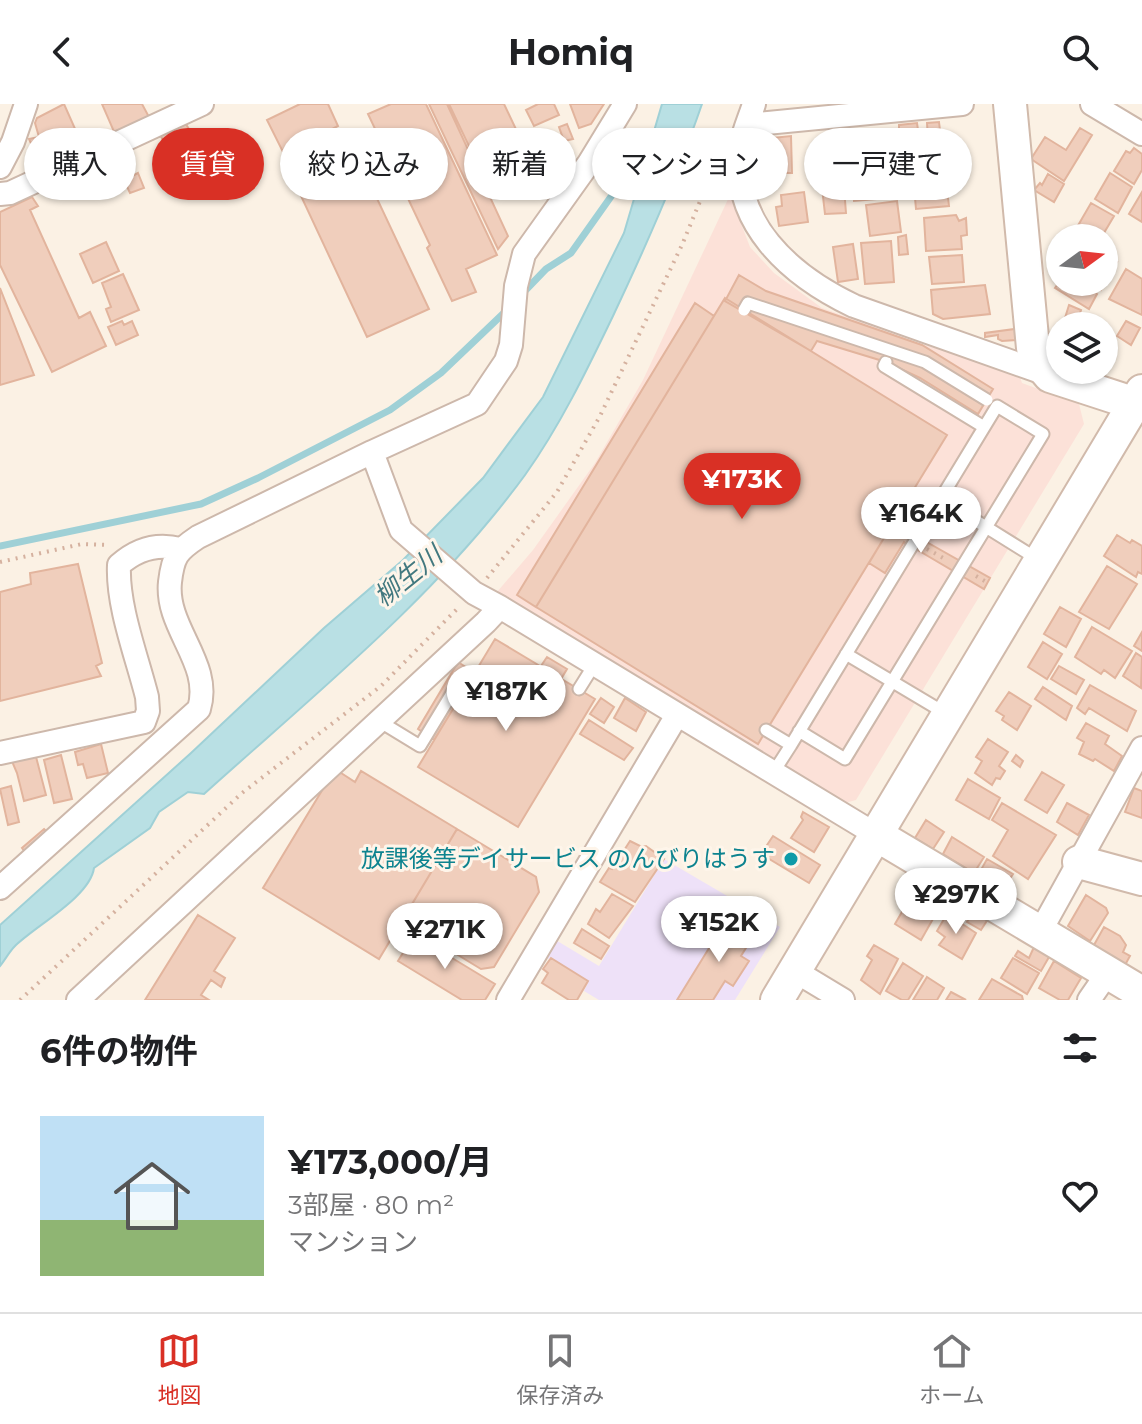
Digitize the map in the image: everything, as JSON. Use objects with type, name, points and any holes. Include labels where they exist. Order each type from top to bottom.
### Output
[{"type":"street","points":[[0,167],[13,142],[26,104]]},
{"type":"street","points":[[0,194],[10,193],[202,104]]},
{"type":"street","points":[[0,888],[199,709],[204,693],[199,670],[168,597],[172,562],[180,549],[198,537],[372,452],[477,404],[506,361],[511,345],[516,286],[524,254],[589,163],[625,104]]},
{"type":"street","points":[[962,104],[751,115],[741,143],[740,184],[763,238],[792,268],[825,292],[897,328],[1046,375]]},
{"type":"street","points":[[1010,104],[1033,348],[1046,371]]},
{"type":"street","points":[[1092,104],[1142,134]]},
{"type":"street","points":[[777,1000],[947,714],[1140,400],[1080,384]]},
{"type":"street","points":[[372,452],[401,530],[472,590],[1142,993]]},
{"type":"street","points":[[0,753],[144,722],[148,711],[147,697],[123,602],[119,565],[131,554],[162,545],[180,549]]},
{"type":"street","points":[[78,1000],[500,607]]},
{"type":"street","points":[[508,1000],[677,715]]},
{"type":"street","points":[[1040,932],[1142,748]]},
{"type":"street","points":[[1079,862],[1142,879]]},
{"type":"street","points":[[795,971],[843,1000]]},
{"type":"street","points":[[1089,1000],[1109,971]]},
{"type":"lane","points":[[744,310],[748,303],[925,362],[1043,434],[845,759],[799,731]]},
{"type":"lane","points":[[886,362],[884,366],[984,427]]},
{"type":"lane","points":[[773,773],[984,427],[992,403]]},
{"type":"lane","points":[[941,499],[1040,561]]},
{"type":"lane","points":[[846,654],[947,714]]},
{"type":"lane","points":[[579,689],[594,665]]},
{"type":"lane","points":[[379,721],[425,744],[460,680],[482,693]]},
{"type":"lane","points":[[766,730],[791,745]]},
{"type":"path","points":[[20,1000],[242,793],[381,686],[512,550],[557,492],[600,416],[701,200]]},
{"type":"path","points":[[890,528],[914,542]]},
{"type":"path","points":[[927,548],[951,562]]},
{"type":"path","points":[[975,576],[988,583]]},
{"type":"shaded area","points":[[728,200],[732,200],[750,247],[774,273],[822,308],[1019,374],[1022,383],[1079,404],[1084,424],[856,800],[845,803],[497,592],[533,550],[595,463],[643,380]]},
{"type":"shaded area","points":[[664,859],[780,927],[735,1000],[599,1000],[584,991],[588,983],[544,956],[554,939],[599,966]]},
{"type":"water","points":[[662,104],[702,104],[693,128],[655,128]]},
{"type":"water","name":"柳生川","points":[[634,200],[665,200],[583,377],[538,456],[490,520],[414,603],[331,681],[204,794],[188,792],[159,812],[150,828],[94,868],[83,890],[15,946],[0,966],[0,925],[324,628],[403,560],[483,478],[543,397],[624,233]]},
{"type":"building","points":[[64,104],[75,128],[36,128],[37,118]]},
{"type":"building","points":[[102,104],[142,104],[149,117],[127,128],[112,128]]},
{"type":"building","points":[[300,104],[328,104],[338,126],[280,128],[280,146],[267,120]]},
{"type":"building","points":[[391,104],[426,104],[437,128],[375,128],[368,114]]},
{"type":"building","points":[[429,104],[447,104],[464,141],[464,178],[448,144],[448,128],[440,128]]},
{"type":"building","points":[[449,104],[504,104],[515,128],[464,128],[464,136]]},
{"type":"building","points":[[538,104],[554,104],[559,115],[534,126],[526,110]]},
{"type":"building","points":[[570,104],[604,104],[591,124],[579,128]]},
{"type":"building","points":[[184,121],[188,128],[168,128]]},
{"type":"building","points":[[939,122],[940,128],[927,128],[927,123]]},
{"type":"building","points":[[917,123],[918,128],[899,128],[899,125]]},
{"type":"building","points":[[1080,128],[1092,135],[1064,181],[1031,159],[1045,137],[1066,150]]},
{"type":"building","points":[[788,136],[791,136],[792,173],[788,173]]},
{"type":"building","points":[[1134,148],[1142,154],[1142,170],[1134,184],[1114,171],[1126,151],[1130,153]]},
{"type":"building","points":[[448,151],[464,185],[464,200],[471,200],[497,255],[466,269],[476,292],[452,301],[427,248],[430,245],[409,200],[448,200]]},
{"type":"building","points":[[1110,173],[1132,187],[1118,213],[1095,199]]},
{"type":"building","points":[[136,174],[144,188],[136,191]]},
{"type":"building","points":[[1048,174],[1064,184],[1054,202],[1034,190],[1040,183],[1042,185]]},
{"type":"building","points":[[804,192],[808,222],[779,226],[776,207],[782,206],[781,200],[788,200],[788,194]]},
{"type":"building","points":[[1142,192],[1142,222],[1129,214]]},
{"type":"building","points":[[26,200],[34,200],[38,206],[30,210],[79,318],[90,312],[106,346],[52,372],[0,265],[0,212]]},
{"type":"building","points":[[303,200],[378,200],[429,309],[367,337]]},
{"type":"building","points":[[475,200],[491,200],[508,236],[498,249]]},
{"type":"building","points":[[823,200],[845,200],[846,213],[825,214]]},
{"type":"building","points":[[915,200],[948,200],[949,206],[916,209]]},
{"type":"building","points":[[897,201],[901,232],[870,236],[866,205]]},
{"type":"building","points":[[1091,203],[1114,216],[1109,224],[1079,224]]},
{"type":"building","points":[[956,215],[959,221],[966,218],[967,235],[961,236],[962,249],[926,251],[924,218]]},
{"type":"building","points":[[906,235],[908,254],[899,255],[898,237]]},
{"type":"building","points":[[891,241],[894,282],[865,284],[861,243]]},
{"type":"building","points":[[106,242],[119,271],[93,283],[80,254]]},
{"type":"building","points":[[853,244],[858,279],[838,282],[833,247]]},
{"type":"building","points":[[962,255],[964,282],[932,284],[929,257]]},
{"type":"building","points":[[1126,269],[1142,279],[1142,315],[1109,299],[1118,296],[1118,283]]},
{"type":"building","points":[[123,274],[139,310],[111,322],[106,309],[111,307],[102,283]]},
{"type":"building","points":[[739,275],[766,291],[922,345],[993,389],[978,414],[920,378],[886,362],[817,341],[811,351],[725,301]]},
{"type":"building","points":[[985,285],[990,314],[943,319],[933,314],[931,290]]},
{"type":"building","points":[[0,288],[34,375],[0,385]]},
{"type":"building","points":[[1068,296],[1096,296],[1089,309]]},
{"type":"building","points":[[725,298],[947,435],[758,744],[536,607]]},
{"type":"building","points":[[695,303],[714,316],[536,607],[517,595]]},
{"type":"building","points":[[1069,305],[1081,310],[1080,312],[1067,312]]},
{"type":"building","points":[[122,321],[124,325],[132,321],[138,335],[116,345],[108,327]]},
{"type":"building","points":[[1126,321],[1140,328],[1131,345],[1118,334]]},
{"type":"building","points":[[1015,329],[1016,340],[1002,341],[998,335],[985,337],[985,333]]},
{"type":"building","points":[[893,523],[990,578],[984,589],[904,542],[885,573],[869,563]]},
{"type":"building","points":[[1117,535],[1142,546],[1142,574],[1138,572],[1136,577],[1104,556]]},
{"type":"building","points":[[78,564],[102,663],[96,666],[101,676],[0,701],[0,592],[31,584],[30,573]]},
{"type":"building","points":[[1107,566],[1137,584],[1109,629],[1079,612]]},
{"type":"building","points":[[1060,607],[1081,619],[1066,647],[1044,634]]},
{"type":"building","points":[[1092,627],[1132,651],[1115,678],[1104,670],[1101,674],[1075,657]]},
{"type":"building","points":[[1142,632],[1142,651],[1134,646]]},
{"type":"building","points":[[495,639],[595,699],[518,827],[418,767]]},
{"type":"building","points":[[1043,642],[1062,654],[1047,679],[1028,667]]},
{"type":"building","points":[[1136,653],[1142,657],[1141,688],[1123,676]]},
{"type":"building","points":[[547,657],[567,669],[561,679],[541,666]]},
{"type":"building","points":[[458,662],[475,673],[434,740],[418,729]]},
{"type":"building","points":[[1059,666],[1084,680],[1076,694],[1051,679]]},
{"type":"building","points":[[1090,685],[1136,711],[1127,731],[1089,708],[1085,714],[1077,708]]},
{"type":"building","points":[[1043,687],[1072,706],[1066,720],[1035,699]]},
{"type":"building","points":[[1009,692],[1031,706],[1017,730],[1002,720],[1004,716],[996,711]]},
{"type":"building","points":[[601,698],[614,707],[604,723],[590,714]]},
{"type":"building","points":[[625,698],[646,712],[636,731],[614,718]]},
{"type":"building","points":[[589,720],[633,748],[624,760],[580,734]]},
{"type":"building","points":[[1086,723],[1109,736],[1105,744],[1122,756],[1114,771],[1095,759],[1093,761],[1079,754],[1084,742],[1077,738]]},
{"type":"building","points":[[988,739],[1008,752],[999,766],[1005,771],[992,785],[975,773],[982,761],[976,757]]},
{"type":"building","points":[[101,744],[108,773],[87,778],[83,764],[78,765],[75,752]]},
{"type":"building","points":[[35,753],[46,795],[24,801],[11,759]]},
{"type":"building","points":[[61,755],[72,799],[54,803],[44,760]]},
{"type":"building","points":[[1016,755],[1023,761],[1020,767],[1012,761]]},
{"type":"building","points":[[335,769],[355,782],[361,771],[457,829],[379,959],[263,888]]},
{"type":"building","points":[[1042,772],[1064,785],[1047,813],[1025,800]]},
{"type":"building","points":[[968,779],[1000,798],[989,819],[956,800]]},
{"type":"building","points":[[11,786],[19,822],[8,825],[0,789]]},
{"type":"building","points":[[1134,788],[1142,791],[1142,818],[1125,812]]},
{"type":"building","points":[[1002,803],[1056,835],[1028,879],[993,856],[1008,830],[992,820]]},
{"type":"building","points":[[1067,803],[1089,815],[1078,835],[1057,822]]},
{"type":"building","points":[[803,812],[829,827],[814,852],[791,838],[803,820]]},
{"type":"building","points":[[926,820],[944,832],[933,849],[915,838]]},
{"type":"building","points":[[44,829],[47,832],[25,852],[22,848]]},
{"type":"building","points":[[457,829],[536,877],[539,892],[494,967],[481,969],[402,921]]},
{"type":"building","name":"放課後等デイサービス のんびりはうす","points":[[773,836],[820,865],[809,883],[761,854]]},
{"type":"building","points":[[952,837],[984,857],[974,873],[943,854]]},
{"type":"building","points":[[630,841],[646,846],[664,859],[635,902],[600,882]]},
{"type":"building","points":[[987,859],[1013,874],[1002,891],[977,877]]},
{"type":"building","points":[[914,891],[942,903],[921,940],[895,924]]},
{"type":"building","points":[[612,894],[633,906],[609,938],[588,924],[596,909],[600,912]]},
{"type":"building","points":[[1086,895],[1106,908],[1108,913],[1090,941],[1068,926]]},
{"type":"building","points":[[717,906],[741,921],[739,925],[727,919],[721,929],[708,920]]},
{"type":"building","points":[[974,911],[988,919],[981,930],[967,922]]},
{"type":"building","points":[[947,914],[976,933],[962,959],[939,945],[945,937],[937,931]]},
{"type":"building","points":[[198,915],[235,938],[214,971],[225,978],[221,987],[211,980],[201,995],[209,1000],[145,1000]]},
{"type":"building","points":[[727,919],[754,935],[741,956],[749,961],[733,986],[725,981],[713,1000],[677,1000]]},
{"type":"building","points":[[1104,927],[1120,936],[1126,945],[1123,952],[1130,956],[1125,965],[1094,945]]},
{"type":"building","points":[[582,929],[609,946],[601,959],[574,943]]},
{"type":"building","points":[[414,935],[495,984],[485,1000],[462,1000],[398,961]]},
{"type":"building","points":[[874,945],[898,959],[880,994],[861,980],[872,960],[867,956]]},
{"type":"building","points":[[1034,947],[1049,957],[1041,971],[1015,956],[1018,951],[1029,958]]},
{"type":"building","points":[[551,958],[588,981],[577,1000],[569,1000],[542,983],[548,973],[543,969]]},
{"type":"building","points":[[1013,958],[1039,973],[1027,994],[1001,978]]},
{"type":"building","points":[[1054,961],[1081,978],[1068,1000],[1060,1000],[1039,988]]},
{"type":"building","points":[[903,963],[923,976],[908,1000],[886,991]]},
{"type":"building","points":[[927,977],[944,988],[937,1000],[913,1000]]},
{"type":"building","points":[[992,979],[1022,996],[1023,1000],[979,1000]]},
{"type":"building","points":[[951,992],[966,1000],[946,1000]]},
{"type":"waterway","points":[[520,296],[546,269],[571,253],[609,200]]},
{"type":"waterway","points":[[0,546],[201,504],[258,478],[390,410],[441,373],[509,308]]},
{"type":"place","name":"放課後等デイサービス のんびりはうす","points":[[791,859]]}]
